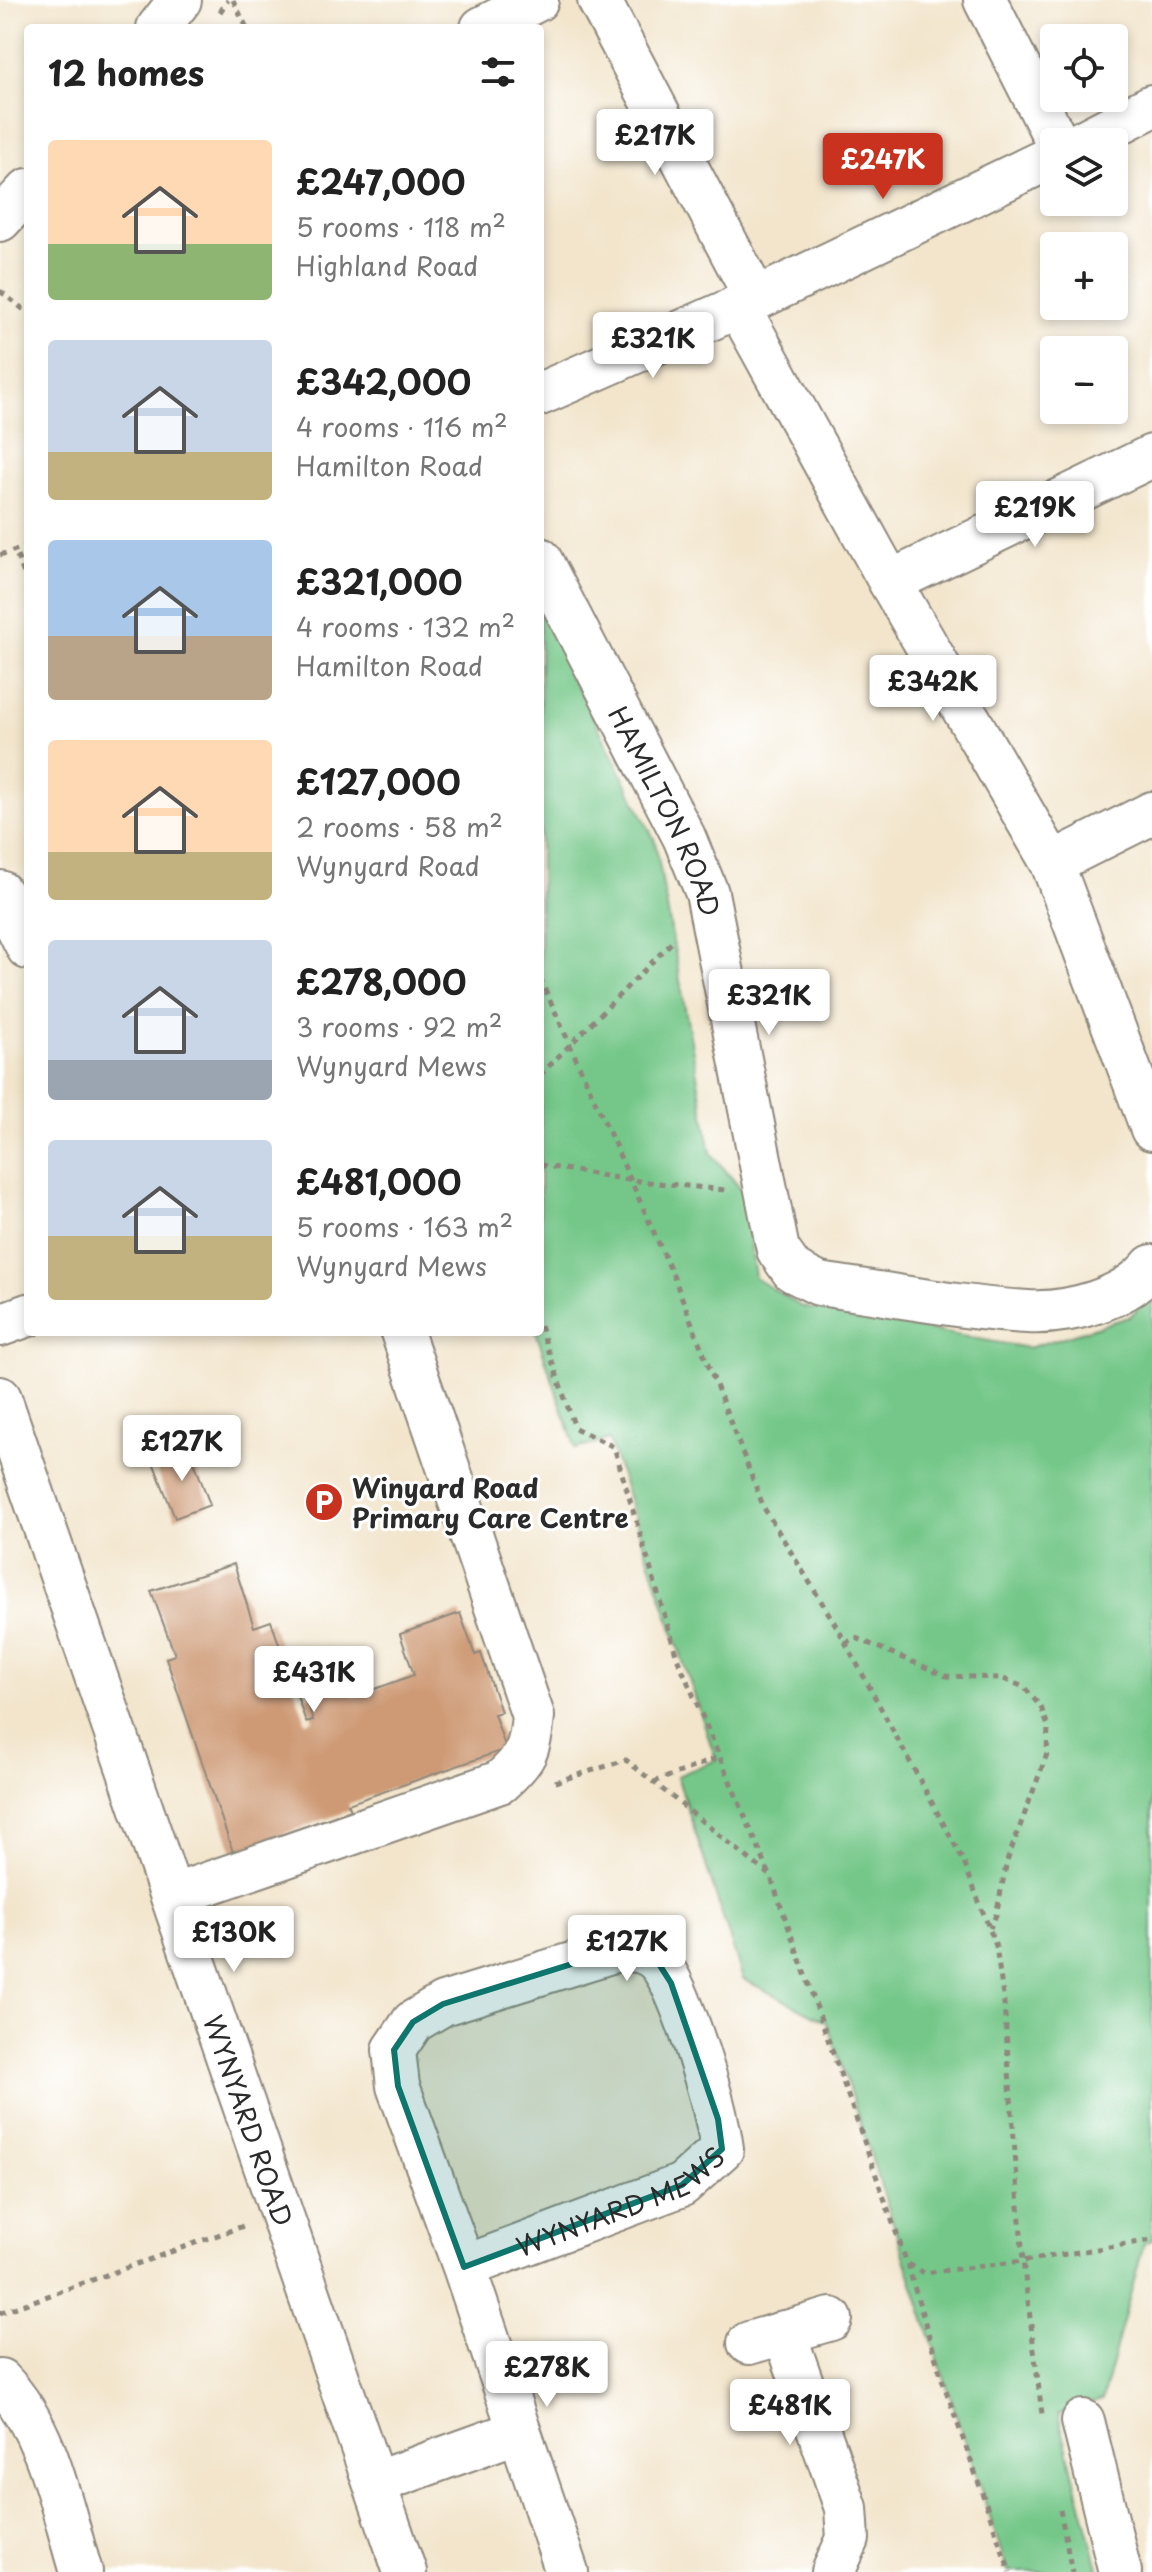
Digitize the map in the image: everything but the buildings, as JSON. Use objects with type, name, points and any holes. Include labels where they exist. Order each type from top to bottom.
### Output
[{"type":"street","points":[[161,24],[180,0]]},
{"type":"street","points":[[490,24],[537,0]]},
{"type":"street","points":[[985,0],[1050,128]]},
{"type":"street","points":[[606,12],[747,302],[890,582],[1052,863],[1152,1129]]},
{"type":"street","points":[[1109,128],[1152,106]]},
{"type":"street","points":[[544,392],[747,302],[1040,163]]},
{"type":"street","points":[[0,220],[24,194]]},
{"type":"street","points":[[890,582],[1152,456]]},
{"type":"street","name":"HAMILTON ROAD","points":[[544,567],[684,837],[709,904],[778,1250],[793,1271],[819,1284],[1029,1312],[1075,1308],[1110,1296],[1143,1277],[1152,1266]]},
{"type":"street","points":[[1052,863],[1152,813]]},
{"type":"street","points":[[0,892],[24,940]]},
{"type":"street","points":[[0,1325],[24,1316]]},
{"type":"street","points":[[172,1896],[500,1782],[523,1762],[530,1742],[533,1716],[403,1336]]},
{"type":"street","name":"WYNYARD ROAD","points":[[0,1398],[405,2572]]},
{"type":"street","name":"WYNYARD MEWS","points":[[464,2267],[682,2185],[722,2149],[718,2119],[671,1983],[657,1961],[642,1951],[620,1949],[443,2004],[413,2022],[394,2050],[398,2086],[464,2267],[567,2572]]},
{"type":"street","points":[[831,2319],[767,2338],[846,2508],[848,2539],[833,2572]]},
{"type":"street","points":[[0,2380],[17,2398],[39,2435],[81,2572]]},
{"type":"street","points":[[1063,2419],[1120,2572]]},
{"type":"street","points":[[375,2483],[519,2431]]},
{"type":"path","points":[[233,0],[245,24]]},
{"type":"path","points":[[0,291],[24,310]]},
{"type":"path","points":[[0,555],[24,547]]},
{"type":"path","points":[[17,556],[24,574]]},
{"type":"path","points":[[544,1071],[709,904]]},
{"type":"path","points":[[544,987],[673,1275],[764,1508],[845,1643],[963,1860],[996,1946],[1004,2003],[1023,2261],[1063,2419]]},
{"type":"path","points":[[544,1166],[629,1180],[766,1194]]},
{"type":"path","points":[[543,1336],[575,1428],[614,1447],[677,1657],[770,1875],[907,2263],[942,2379],[1010,2572]]},
{"type":"path","points":[[845,1643],[856,1638],[946,1676],[1001,1678],[1024,1687],[1041,1707],[1048,1726],[1047,1754],[1007,1861],[996,1915],[989,1929]]},
{"type":"path","points":[[653,1782],[720,1757]]},
{"type":"path","points":[[517,1768],[545,1785],[626,1760],[770,1875]]},
{"type":"path","points":[[0,2313],[282,2212]]},
{"type":"path","points":[[907,2263],[924,2273],[1152,2240]]},
{"type":"path","points":[[1057,2496],[1072,2572]]},
{"type":"highlighted area","points":[[620,1949],[642,1951],[657,1961],[671,1983],[718,2119],[722,2149],[682,2185],[464,2267],[398,2086],[394,2050],[413,2022],[443,2004]]},
{"type":"green space","points":[[544,618],[655,841],[711,1153],[744,1193],[755,1278],[802,1307],[1028,1348],[1129,1317],[1152,1296],[1152,2240],[1144,2243],[1102,2400],[1058,2414],[1099,2572],[1008,2572],[827,2022],[743,1979],[677,1776],[716,1760],[609,1440],[576,1449],[537,1336],[544,1336]]},
{"type":"place","name":"Winyard Road Primary Care Centre","points":[[324,1502]]}]
